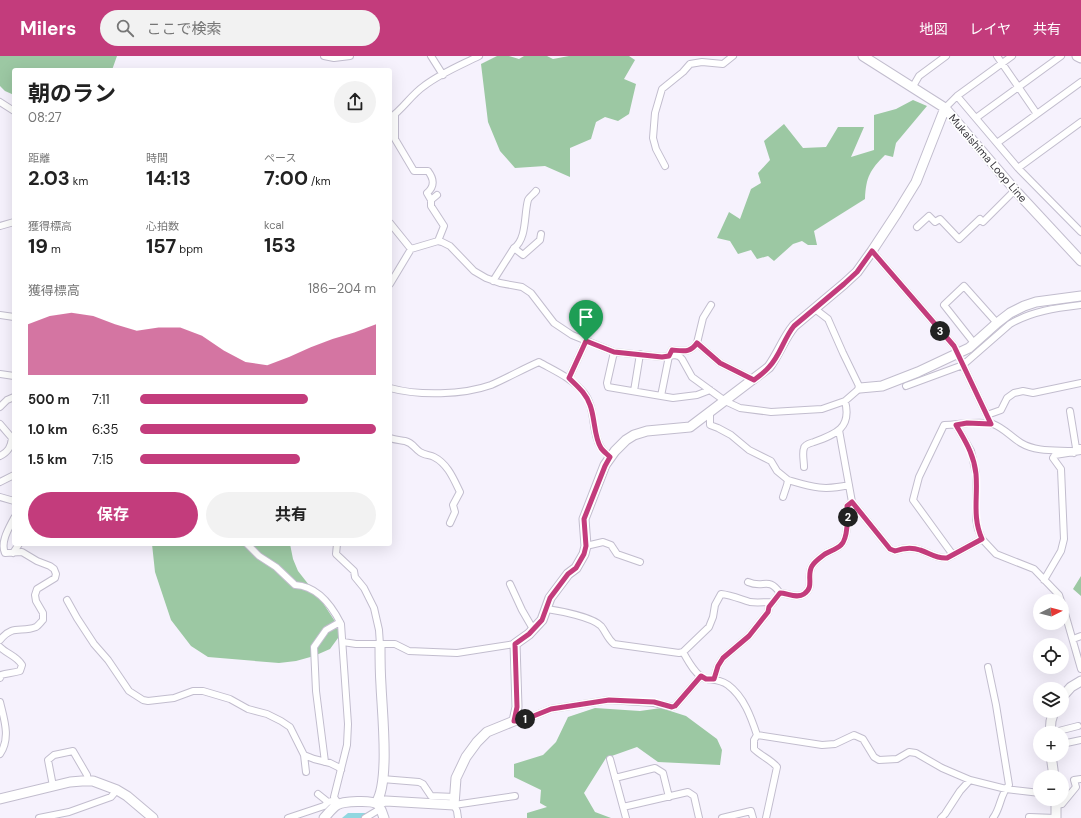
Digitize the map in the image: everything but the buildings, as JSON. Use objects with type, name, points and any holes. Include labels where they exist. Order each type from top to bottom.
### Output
[{"type":"street","points":[[324,56],[334,58],[350,56]]},
{"type":"street","points":[[431,56],[443,75]]},
{"type":"street","points":[[438,241],[444,226],[431,206],[431,200],[427,193],[431,189],[433,183],[432,176],[428,171],[414,171],[396,139],[393,116],[411,97],[426,85],[479,56]]},
{"type":"street","points":[[664,166],[656,149],[653,138],[655,113],[662,89],[683,72],[690,64],[702,62],[723,64],[733,56]]},
{"type":"street","name":"Mukaishima Loop Line","points":[[863,56],[945,108],[1015,190],[1081,261]]},
{"type":"street","points":[[912,88],[919,76],[946,56]]},
{"type":"street","points":[[997,56],[1037,114]]},
{"type":"street","points":[[343,642],[356,644],[395,644],[409,651],[457,653],[515,644],[533,629],[542,620],[550,598],[568,574],[576,568],[584,554],[586,546],[584,519],[610,457],[626,440],[634,435],[647,431],[690,427],[710,414],[770,367],[794,326],[857,272],[872,251],[916,182],[945,108],[957,96],[1012,56]]},
{"type":"street","points":[[976,118],[1061,56]]},
{"type":"street","points":[[1077,56],[1081,58]]},
{"type":"street","points":[[997,143],[1081,82]]},
{"type":"street","points":[[957,96],[1018,168],[1081,232]]},
{"type":"street","points":[[0,102],[12,110]]},
{"type":"street","points":[[1018,168],[1081,122]]},
{"type":"street","points":[[917,227],[929,216],[935,222],[940,219],[959,239],[980,219],[983,222],[1015,190]]},
{"type":"street","points":[[493,280],[514,248],[518,246],[523,233],[528,199],[536,191]]},
{"type":"street","points":[[431,200],[437,195]]},
{"type":"street","points":[[0,226],[12,223]]},
{"type":"street","points":[[392,225],[411,249]]},
{"type":"street","points":[[514,248],[523,255],[540,240],[541,234]]},
{"type":"street","points":[[392,281],[411,249],[438,241],[442,242],[450,246],[474,271],[486,278],[522,287],[531,293],[554,323],[572,335],[614,352],[662,357],[675,355],[682,359],[692,377],[725,401],[740,408],[771,412],[822,409],[845,401],[860,388],[882,386],[958,354],[969,348],[1010,313],[1024,306],[1036,302],[1081,296]]},
{"type":"street","points":[[872,251],[954,346],[991,424]]},
{"type":"street","points":[[974,343],[944,305],[964,286],[997,323]]},
{"type":"street","points":[[661,396],[669,356],[672,350],[692,350],[697,343],[703,318],[711,305]]},
{"type":"street","points":[[906,386],[963,365],[1019,318],[1040,311],[1081,305]]},
{"type":"street","points":[[815,309],[828,319],[860,388]]},
{"type":"street","points":[[0,314],[12,317]]},
{"type":"street","points":[[569,378],[586,341]]},
{"type":"street","points":[[697,343],[720,363],[754,380]]},
{"type":"street","points":[[614,352],[607,383],[608,387],[673,398],[697,395],[710,390]]},
{"type":"street","points":[[634,392],[640,354]]},
{"type":"street","points":[[392,388],[426,394],[480,388],[491,385],[539,362],[569,378],[585,394],[590,405],[595,424],[596,438],[600,447],[610,457]]},
{"type":"street","points":[[0,374],[12,376]]},
{"type":"street","points":[[987,415],[1001,410],[1008,398],[1014,393],[1033,392],[1081,383]]},
{"type":"street","points":[[0,408],[7,400],[12,398]]},
{"type":"street","points":[[804,466],[803,449],[806,445],[822,439],[839,430],[844,425],[846,420],[845,401]]},
{"type":"street","points":[[1070,411],[1076,448],[1081,449]]},
{"type":"street","points":[[710,414],[710,425],[718,428],[749,450],[771,461],[777,471],[788,480],[818,489],[849,486]]},
{"type":"street","points":[[953,555],[913,500],[920,477],[944,425],[967,423],[991,424],[1002,428],[1021,443],[1044,450],[1072,450],[1074,453]]},
{"type":"street","points":[[0,424],[12,438],[11,446],[5,454],[0,456]]},
{"type":"street","points":[[956,425],[971,450],[976,473],[976,519],[982,539],[996,554],[1034,569],[1058,594]]},
{"type":"street","points":[[839,430],[852,502],[890,549],[895,551],[903,548],[920,550],[941,559],[947,558],[982,539]]},
{"type":"street","points":[[392,438],[405,441],[415,446],[420,452],[434,457],[448,469],[460,492],[453,505],[455,512],[450,523]]},
{"type":"street","points":[[1044,580],[1061,551],[1064,539],[1061,469],[1053,458],[1055,455],[1074,453],[1081,449]]},
{"type":"street","points":[[0,482],[12,476]]},
{"type":"street","points":[[783,497],[788,480]]},
{"type":"street","points":[[0,497],[12,500]]},
{"type":"street","points":[[780,593],[799,596],[804,594],[810,587],[811,567],[818,559],[843,544],[848,517],[847,506],[852,502]]},
{"type":"street","points":[[0,640],[10,631],[36,627],[43,620],[43,613],[36,601],[35,595],[37,589],[55,578],[56,574],[54,569],[50,566],[37,561],[22,552],[5,554],[2,542],[12,522]]},
{"type":"street","points":[[586,546],[603,542],[610,545],[617,554],[640,562]]},
{"type":"street","points":[[13,553],[18,546]]},
{"type":"street","points":[[249,546],[259,556],[276,567],[295,585],[313,590],[320,595],[335,613],[340,622],[343,642],[348,724],[347,745],[334,797],[337,802]]},
{"type":"street","points":[[337,546],[336,554],[354,571],[355,577],[364,588],[374,608],[379,630],[380,679],[385,755],[380,796],[380,810]]},
{"type":"street","points":[[748,582],[755,585],[771,584],[775,586],[780,593]]},
{"type":"street","points":[[510,584],[533,629]]},
{"type":"street","points":[[714,679],[718,666],[723,658],[749,636],[768,612],[769,607],[780,593]]},
{"type":"street","points":[[547,609],[582,616],[601,626],[608,639],[614,644],[679,653],[683,652],[709,627],[713,617],[715,605],[721,594],[732,595],[749,602],[773,602]]},
{"type":"street","points":[[67,600],[94,644],[108,660],[129,691],[143,700],[148,701],[174,698],[193,691],[203,691],[230,699],[248,709],[267,714],[290,727],[304,755],[306,772]]},
{"type":"street","points":[[325,762],[316,691],[314,647],[326,630],[340,622]]},
{"type":"street","points":[[1069,626],[1081,669]]},
{"type":"street","points":[[1073,639],[1081,636]]},
{"type":"street","points":[[514,721],[517,707],[515,644]]},
{"type":"street","points":[[0,647],[5,652],[20,661],[22,665],[20,671],[1,675],[0,678]]},
{"type":"street","points":[[683,652],[690,665],[701,676],[706,679],[714,679],[727,684],[737,692],[745,705],[757,735]]},
{"type":"street","points":[[988,667],[1004,745],[1009,785],[1006,789],[998,812],[993,818]]},
{"type":"street","points":[[458,818],[454,801],[456,778],[466,756],[487,732],[514,721],[521,721],[551,709],[609,700],[654,702],[672,707],[675,706],[701,676]]},
{"type":"street","points":[[1069,689],[1081,681]]},
{"type":"street","points":[[0,702],[6,728],[6,742],[0,754]]},
{"type":"street","points":[[1069,728],[1078,726]]},
{"type":"street","points":[[757,735],[822,745],[835,744],[854,735],[863,738],[874,757],[879,760],[896,759],[909,752],[916,753],[942,768],[970,780],[1006,789],[1033,792]]},
{"type":"street","points":[[757,735],[754,740],[754,749],[759,754],[771,760],[777,767],[766,818]]},
{"type":"street","points":[[1069,743],[1081,740]]},
{"type":"street","points":[[53,786],[48,760],[54,755],[73,751],[87,775],[88,781]]},
{"type":"street","points":[[304,755],[338,767],[341,770]]},
{"type":"street","points":[[610,759],[626,818]]},
{"type":"street","points":[[615,778],[655,768],[663,773],[669,797]]},
{"type":"street","points":[[382,779],[419,782],[423,784],[431,796],[454,801]]},
{"type":"street","points":[[1069,796],[1076,787],[1074,780],[1081,779]]},
{"type":"street","points":[[940,818],[945,814],[960,791],[970,780]]},
{"type":"street","points":[[0,799],[70,782],[88,781],[117,790],[127,796],[153,818]]},
{"type":"street","points":[[39,818],[69,812],[111,797],[117,790]]},
{"type":"street","points":[[623,807],[688,792],[694,796],[699,818]]},
{"type":"street","points":[[318,794],[328,802],[371,802],[380,810]]},
{"type":"street","points":[[365,818],[380,810],[386,801],[454,801],[515,796]]},
{"type":"street","points":[[288,818],[324,806],[328,802]]},
{"type":"street","points":[[324,818],[337,802]]},
{"type":"street","points":[[1028,818],[1056,818],[1056,806]]},
{"type":"street","points":[[722,818],[751,811],[753,818]]},
{"type":"green space","points":[[0,56],[117,56],[113,68],[12,68],[12,94],[5,91],[0,86]]},
{"type":"green space","points":[[497,56],[509,56],[519,59],[524,56],[547,56],[553,59],[569,56],[629,56],[635,60],[624,79],[636,84],[629,114],[618,121],[605,117],[596,122],[591,139],[570,148],[570,177],[545,166],[515,168],[500,151],[488,122],[481,64]]},
{"type":"green space","points":[[913,100],[927,106],[896,143],[893,157],[885,155],[872,170],[866,185],[865,199],[814,231],[817,245],[808,245],[802,241],[793,244],[774,261],[768,256],[757,259],[751,250],[738,254],[730,241],[717,238],[729,212],[740,219],[751,189],[761,183],[758,173],[770,160],[764,141],[784,124],[803,148],[826,147],[838,127],[864,127],[851,157],[874,150],[874,115],[896,109]]},
{"type":"green space","points":[[152,546],[290,546],[293,559],[298,571],[323,603],[338,626],[338,638],[330,649],[314,656],[296,661],[279,663],[208,657],[191,646],[171,620],[155,572]]},
{"type":"green space","points":[[1081,576],[1081,596],[1073,589]]},
{"type":"green space","points":[[595,708],[640,711],[661,708],[686,716],[717,739],[722,750],[720,765],[658,762],[637,747],[606,758],[584,793],[595,812],[611,818],[527,818],[527,813],[547,807],[540,803],[541,790],[514,777],[514,764],[543,755],[556,742],[568,717]]},
{"type":"water","points":[[348,813],[370,813],[372,818],[342,818]]},
{"type":"route","points":[[872,251],[954,346],[991,424],[967,423],[956,425],[971,450],[976,473],[976,519],[982,539],[947,558],[941,559],[912,548],[903,548],[895,551],[890,549],[852,502],[847,506],[848,517],[843,544],[818,559],[811,567],[810,587],[804,594],[799,596],[780,593],[769,607],[768,612],[749,636],[723,658],[718,666],[714,679],[706,679],[701,676],[675,706],[672,707],[654,702],[609,700],[551,709],[521,721],[514,721],[517,707],[515,644],[529,634],[542,620],[550,598],[568,574],[576,568],[584,554],[586,546],[584,519],[610,457],[600,447],[596,438],[595,424],[590,405],[585,394],[569,378],[586,341],[614,352],[662,357],[669,356],[672,350],[692,350],[697,343],[720,363],[754,380],[770,367],[794,326],[857,272],[872,251]]}]
